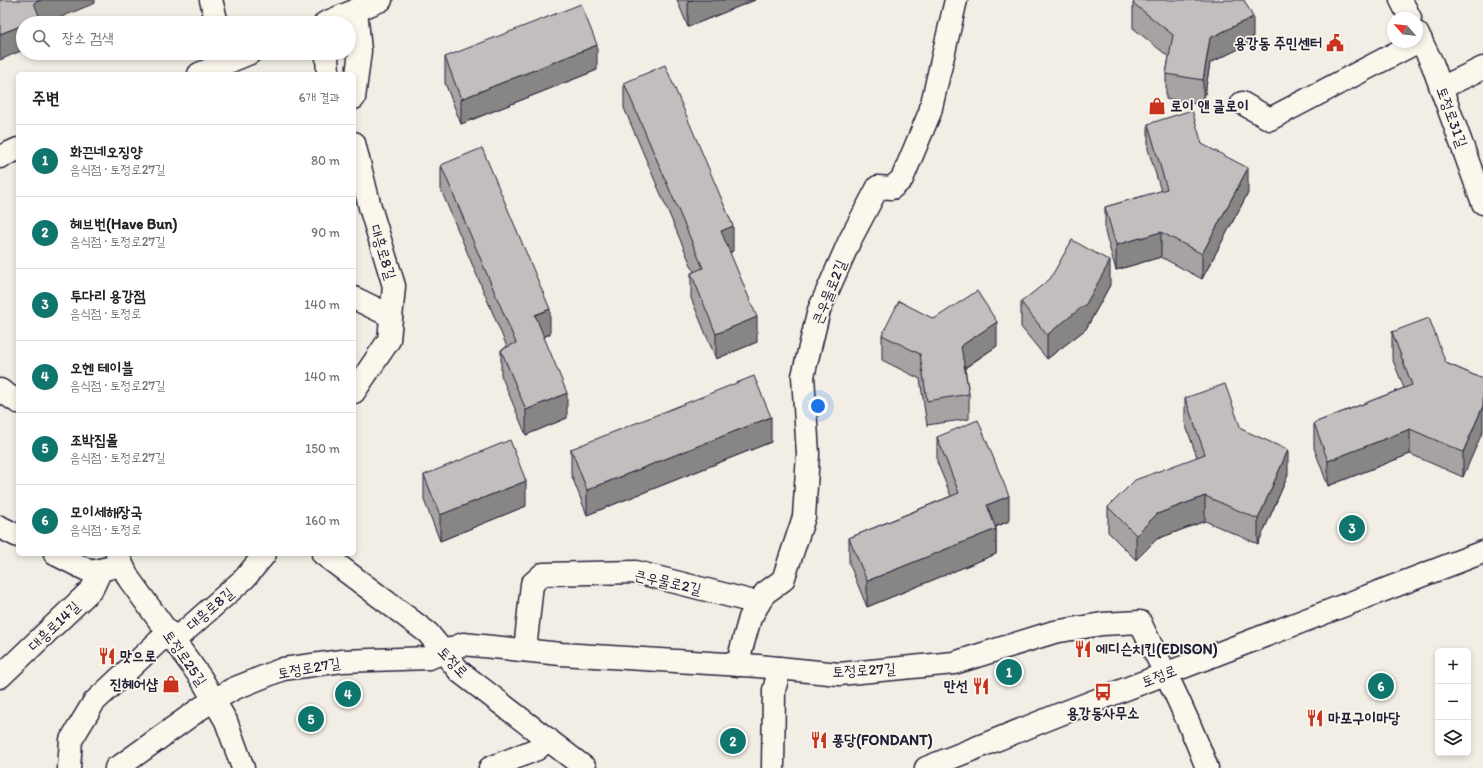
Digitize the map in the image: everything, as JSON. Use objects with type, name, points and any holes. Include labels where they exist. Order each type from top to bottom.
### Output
[{"type":"street","points":[[210,0],[215,16]]},
{"type":"street","points":[[342,16],[381,0]]},
{"type":"street","name":"큰우물로2길","points":[[739,665],[741,650],[750,618],[765,593],[783,580],[804,517],[808,454],[803,376],[819,310],[850,240],[878,187],[892,188],[902,179],[930,112],[956,0]]},
{"type":"street","points":[[1401,0],[1407,12]]},
{"type":"street","points":[[356,10],[360,51],[356,82]]},
{"type":"street","name":"토정로31길","points":[[1423,44],[1432,63],[1483,204]]},
{"type":"street","points":[[1242,103],[1270,119],[1397,48]]},
{"type":"street","points":[[205,72],[223,60]]},
{"type":"street","points":[[1441,88],[1483,68]]},
{"type":"street","points":[[0,157],[16,150]]},
{"type":"street","name":"대흥로8길","points":[[356,151],[370,207],[394,286],[389,340],[356,389]]},
{"type":"street","points":[[356,299],[391,316]]},
{"type":"street","points":[[0,390],[16,401]]},
{"type":"street","points":[[0,527],[16,535]]},
{"type":"street","name":"토정로","points":[[926,768],[1483,552]]},
{"type":"street","points":[[59,556],[91,572],[101,570],[120,560]]},
{"type":"street","name":"대흥로8길","points":[[69,768],[71,740],[94,702],[159,641],[184,632],[190,628],[245,578],[263,556]]},
{"type":"street","name":"토정로","points":[[326,556],[428,633],[460,672],[585,768]]},
{"type":"street","name":"토정로25길","points":[[120,560],[129,579],[201,678],[226,721],[244,768]]},
{"type":"street","name":"대흥로14길","points":[[0,677],[92,589],[101,570]]},
{"type":"street","name":"큰우물로2길","points":[[526,650],[532,584],[543,574],[636,572],[758,603]]},
{"type":"street","name":"토정로27길","points":[[116,768],[201,708],[233,689],[283,669],[342,661],[429,658],[463,644],[561,654],[739,665],[839,674],[954,663],[1054,632],[1102,624],[1140,622],[1149,643],[1166,674]]},
{"type":"street","points":[[773,768],[774,690],[780,668]]},
{"type":"street","points":[[1166,674],[1192,730],[1207,768]]},
{"type":"street","points":[[490,768],[537,750],[548,739]]},
{"type":"building","points":[[0,0],[41,0],[34,3],[39,16],[16,16],[16,28],[0,34]]},
{"type":"building","points":[[1136,0],[1244,0],[1253,17],[1210,38],[1203,80],[1166,74],[1173,35],[1133,3]]},
{"type":"building","points":[[581,4],[597,45],[461,99],[445,57]]},
{"type":"building","points":[[665,65],[733,226],[721,231],[757,317],[716,334],[691,273],[703,268],[624,83]]},
{"type":"building","points":[[1192,110],[1202,144],[1248,168],[1202,254],[1161,232],[1116,245],[1105,207],[1167,189],[1148,124]]},
{"type":"building","points":[[482,148],[550,309],[535,315],[567,393],[526,410],[501,350],[516,343],[441,165]]},
{"type":"building","points":[[1072,240],[1110,261],[1086,304],[1047,335],[1021,302],[1050,279]]},
{"type":"building","points":[[977,291],[997,322],[961,346],[969,394],[927,401],[920,354],[882,335],[899,301],[934,319]]},
{"type":"building","points":[[1429,318],[1446,363],[1483,379],[1483,406],[1463,452],[1410,429],[1328,461],[1314,423],[1412,385],[1392,332]]},
{"type":"building","points":[[754,376],[771,417],[587,490],[571,449]]},
{"type":"building","points":[[1225,384],[1241,429],[1288,450],[1258,519],[1205,496],[1157,514],[1136,535],[1108,507],[1135,480],[1205,454],[1185,398]]},
{"type":"building","points":[[978,420],[1009,496],[987,505],[996,529],[867,581],[849,538],[959,493],[937,437]]},
{"type":"building","points":[[510,440],[526,481],[440,515],[424,475]]},
{"type":"place","name":"용강동 주민센터","points":[[1335,43]]},
{"type":"place","name":"로이 앤 클로이","points":[[1157,106]]},
{"type":"place","name":"투다리 용강점","points":[[1352,528]]},
{"type":"place","name":"에디슨치킨(EDISON)","points":[[1083,649]]},
{"type":"place","name":"맛으로","points":[[107,656]]},
{"type":"place","name":"화끈네오징양","points":[[1009,672]]},
{"type":"place","name":"진헤어샵","points":[[171,684]]},
{"type":"place","name":"만선","points":[[981,686]]},
{"type":"place","name":"모이세해장국","points":[[1381,686]]},
{"type":"place","name":"용강동사무소","points":[[1103,692]]},
{"type":"place","name":"오헨 테이블","points":[[348,694]]},
{"type":"place","name":"마포구이마당","points":[[1315,718]]},
{"type":"place","name":"조박집몰","points":[[311,719]]},
{"type":"place","name":"퐁당(FONDANT)","points":[[819,740]]},
{"type":"place","name":"헤브번(Have Bun)","points":[[733,741]]}]
